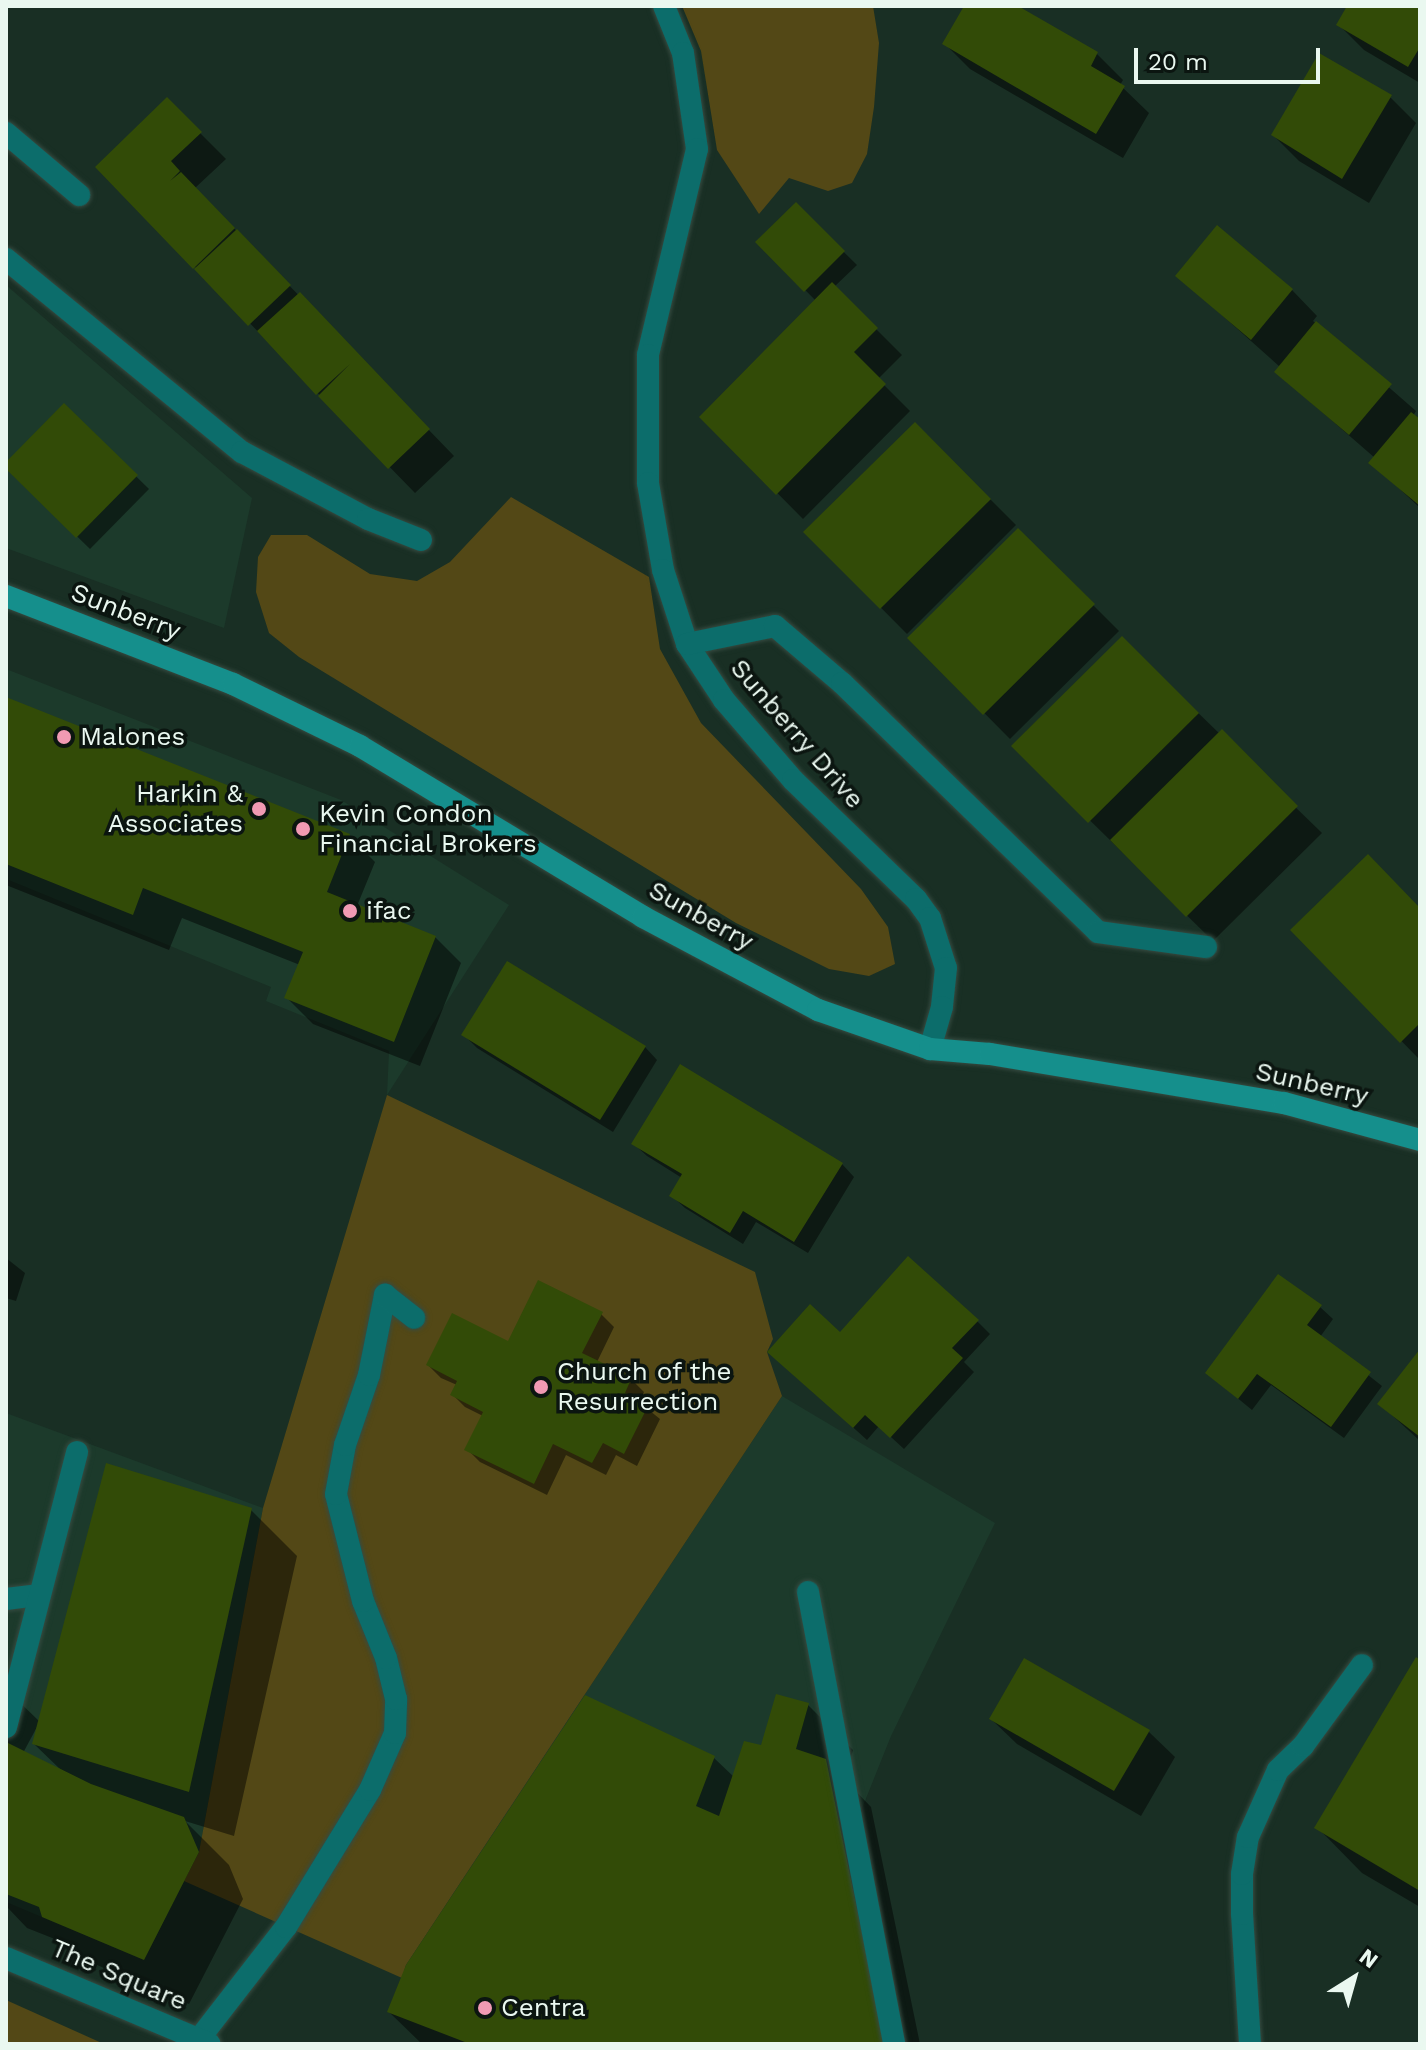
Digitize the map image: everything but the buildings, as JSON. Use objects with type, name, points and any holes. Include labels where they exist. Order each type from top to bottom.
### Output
[{"type":"main road","name":"Sunberry","points":[[6,596],[233,684],[360,746],[670,932],[818,1010],[930,1049],[990,1054],[1284,1103],[1420,1140]]},
{"type":"street","name":"Sunberry Drive","points":[[664,6],[683,53],[697,149],[648,355],[648,483],[663,570],[687,644],[724,700],[793,780],[916,899],[930,918],[946,968],[942,1007],[930,1049]]},
{"type":"street","points":[[6,133],[79,195]]},
{"type":"street","points":[[6,259],[242,452],[368,519],[421,540]]},
{"type":"street","points":[[687,644],[775,626],[842,683],[1098,932],[1206,947]]},
{"type":"street","points":[[205,2042],[286,1927],[370,1790],[395,1733],[396,1699],[386,1658],[363,1601],[336,1494],[345,1445],[369,1375],[385,1295],[414,1318]]},
{"type":"street","points":[[6,1727],[77,1452]]},
{"type":"street","points":[[808,1592],[894,2044]]},
{"type":"street","points":[[6,1599],[40,1595]]},
{"type":"street","points":[[1250,2044],[1242,1914],[1242,1874],[1248,1837],[1278,1770],[1303,1746],[1362,1665]]},
{"type":"street","name":"The Square","points":[[6,1958],[205,2042]]},
{"type":"shaded area","points":[[682,6],[873,6],[879,43],[874,107],[867,154],[852,183],[828,191],[789,178],[759,214],[717,150],[701,51]]},
{"type":"shaded area","points":[[6,285],[252,498],[224,628],[6,548]]},
{"type":"shaded area","points":[[511,497],[649,577],[660,649],[701,723],[861,889],[888,927],[895,964],[869,976],[829,969],[736,923],[299,657],[269,633],[256,592],[258,557],[271,535],[307,535],[370,574],[417,581],[450,562]]},
{"type":"shaded area","points":[[6,669],[341,800],[509,905],[387,1095],[389,1051],[266,1001],[271,987],[6,879]]},
{"type":"shaded area","points":[[387,1095],[755,1272],[773,1339],[767,1352],[782,1396],[406,1965],[402,1978],[184,1881],[199,1852],[263,1508]]},
{"type":"shaded area","points":[[782,1396],[995,1523],[891,1736],[861,1811],[904,2044],[406,1965]]},
{"type":"shaded area","points":[[6,1413],[263,1508],[199,1852],[144,1960],[6,1902]]},
{"type":"shaded area","points":[[6,2000],[104,2044],[6,2044]]},
{"type":"place","name":"Malones","points":[[64,737]]},
{"type":"place","name":"Harkin & Associates","points":[[259,809]]},
{"type":"place","name":"Kevin Condon Financial Brokers","points":[[303,829]]},
{"type":"place","name":"ifac","points":[[350,911]]},
{"type":"place","name":"Church of the Resurrection","points":[[541,1387]]},
{"type":"place","name":"Centra","points":[[485,2008]]}]
